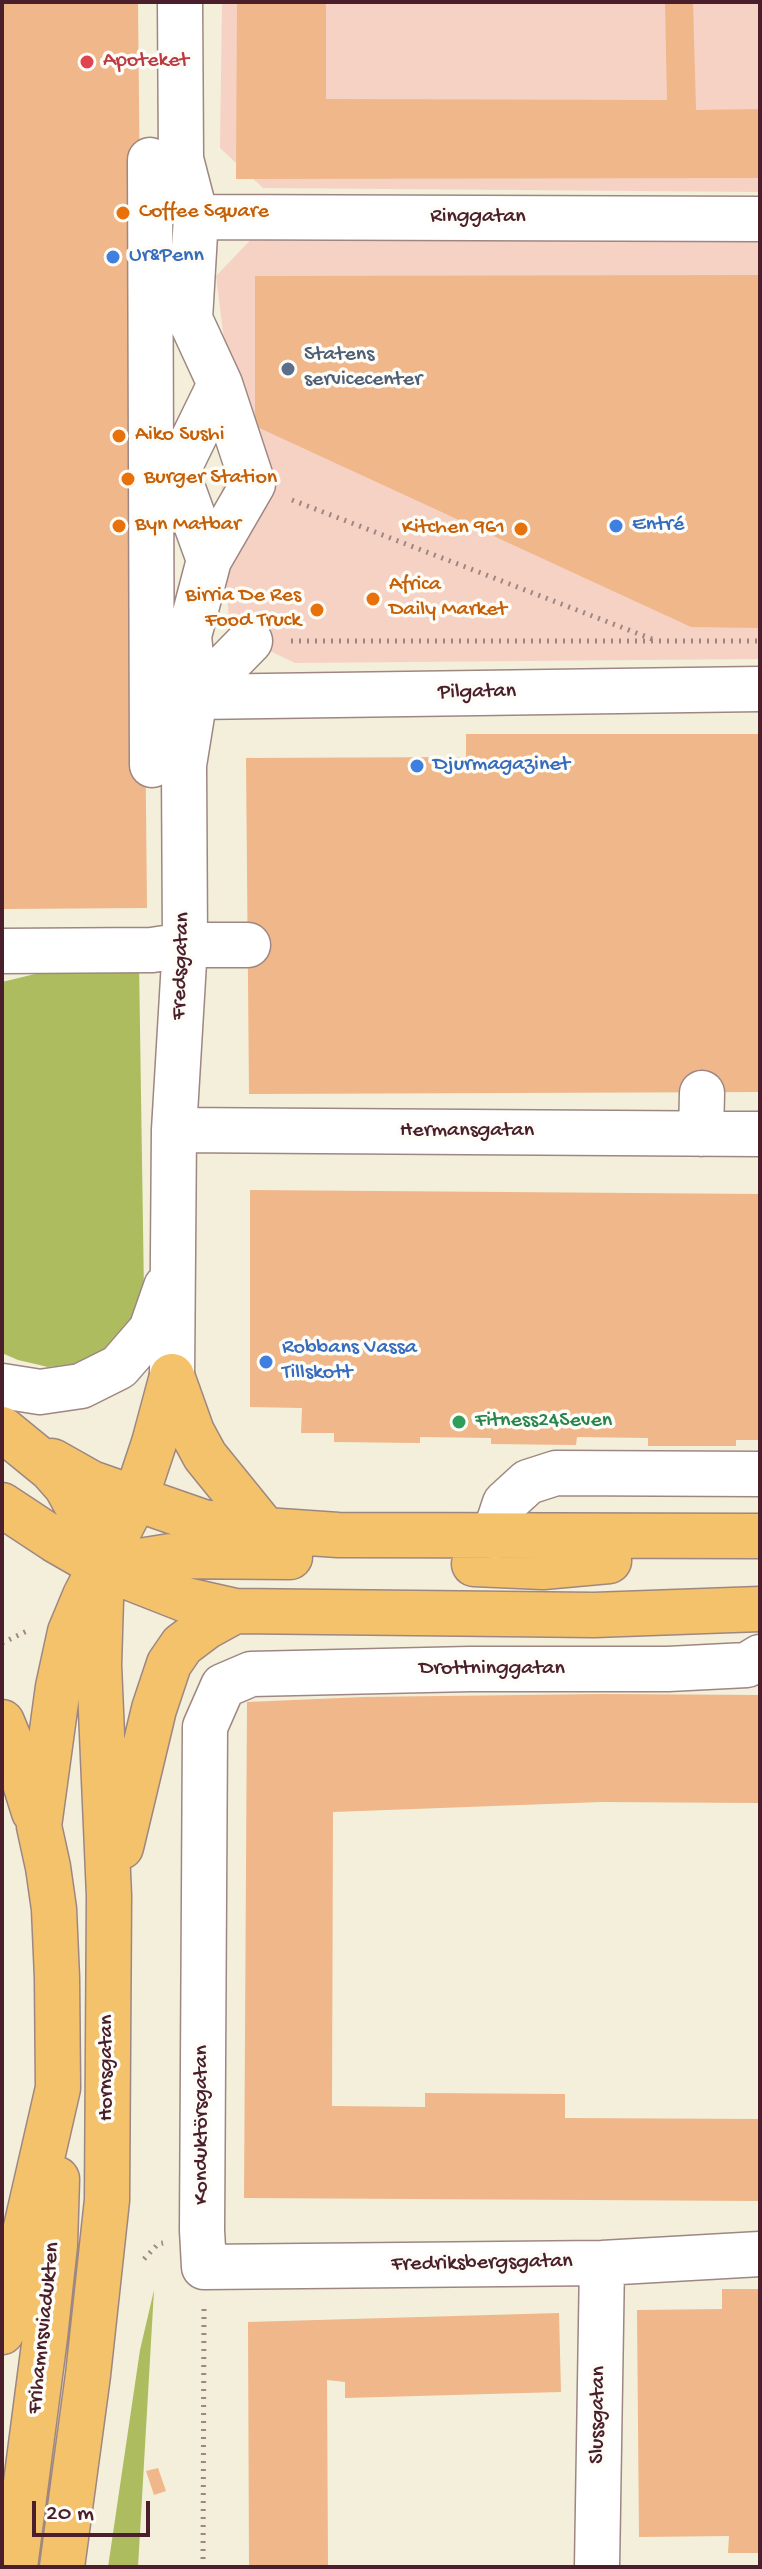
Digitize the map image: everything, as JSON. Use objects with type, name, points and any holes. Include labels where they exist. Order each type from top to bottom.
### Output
[{"type":"main road","points":[[39,1826],[58,1687],[70,1632],[85,1596],[135,1500],[172,1376]]},
{"type":"main road","points":[[172,1376],[192,1432],[205,1456],[265,1530]]},
{"type":"main road","points":[[9,1435],[91,1483],[203,1522],[338,1535],[755,1536]]},
{"type":"main road","name":"Hornsgatan","points":[[9,1435],[51,1469],[66,1486],[87,1521],[102,1567],[99,1665],[109,1896],[107,2200],[88,2375],[62,2567]]},
{"type":"main road","points":[[12,1512],[87,1521],[119,1510],[135,1500]]},
{"type":"main road","points":[[135,1500],[171,1556],[191,1580],[235,1611]]},
{"type":"main road","points":[[12,1512],[102,1567],[186,1600],[235,1611],[594,1615],[760,1609]]},
{"type":"main road","points":[[102,1567],[171,1556],[543,1567],[619,1561],[755,1536]]},
{"type":"main road","points":[[109,1896],[154,1709],[169,1664],[182,1645],[235,1611]]},
{"type":"main road","points":[[2,1722],[39,1826],[48,1867],[54,1909],[58,2088],[2,2332]]},
{"type":"main road","name":"Frihamnsviadukten","points":[[15,2567],[55,2245],[58,2088]]},
{"type":"street","points":[[180,2],[181,159],[196,217],[190,319],[220,384],[253,484]]},
{"type":"street","points":[[150,160],[152,765]]},
{"type":"street","name":"Ringgatan","points":[[196,217],[760,219]]},
{"type":"street","points":[[209,560],[177,472],[220,384]]},
{"type":"street","name":"Fredsgatan","points":[[172,1376],[174,1130],[185,945],[184,765],[195,697],[189,636],[209,560],[253,484]]},
{"type":"street","points":[[213,765],[195,697],[250,641]]},
{"type":"street","name":"Pilgatan","points":[[195,697],[760,689]]},
{"type":"street","points":[[2,951],[152,950],[185,945],[248,945]]},
{"type":"street","name":"Hermansgatan","points":[[174,1130],[701,1113],[760,1134]]},
{"type":"street","points":[[2,1386],[40,1392],[81,1386],[119,1367],[151,1330],[173,1270]]},
{"type":"street","points":[[494,1536],[505,1503],[528,1482],[556,1473],[760,1474]]},
{"type":"street","name":"Drottninggatan","points":[[223,1686],[251,1674],[668,1669],[747,1665],[760,1657]]},
{"type":"street","name":"Konduktörsgatan","points":[[204,2267],[205,1727],[223,1686]]},
{"type":"street","name":"Fredriksbergsgatan","points":[[204,2267],[602,2263],[760,2254]]},
{"type":"street","name":"Slussgatan","points":[[597,2567],[602,2263]]},
{"type":"path","points":[[253,484],[657,640]]},
{"type":"path","points":[[250,641],[760,641]]},
{"type":"path","points":[[203,2567],[204,2267]]},
{"type":"shaded area","points":[[222,2],[760,2],[760,192],[263,188],[220,148]]},
{"type":"shaded area","points":[[260,230],[760,231],[760,659],[295,663],[230,632],[220,509],[230,388],[216,276]]},
{"type":"green space","points":[[139,962],[144,1293],[137,1314],[101,1354],[74,1364],[48,1367],[18,1360],[2,1353],[2,982],[64,967]]},
{"type":"green space","points":[[154,2290],[138,2567],[108,2567],[140,2350]]},
{"type":"building","points":[[2,2],[138,2],[147,908],[2,909]]},
{"type":"building","points":[[237,2],[326,2],[326,99],[667,100],[665,2],[693,2],[696,110],[760,109],[760,178],[236,179]]},
{"type":"building","name":"Entré","points":[[760,275],[760,628],[691,627],[255,426],[255,276]]},
{"type":"building","points":[[466,734],[760,734],[760,1092],[249,1094],[246,758],[466,757]]},
{"type":"building","points":[[250,1190],[760,1194],[760,1440],[736,1440],[736,1446],[648,1446],[648,1438],[577,1437],[576,1445],[491,1444],[491,1438],[420,1437],[420,1443],[334,1442],[334,1433],[301,1433],[302,1408],[250,1407]]},
{"type":"building","points":[[601,1694],[760,1695],[760,1803],[601,1802],[333,1812],[332,2106],[425,2107],[425,2093],[565,2094],[565,2118],[760,2119],[760,2201],[244,2198],[247,1702]]},
{"type":"building","points":[[722,2289],[760,2289],[760,2553],[728,2553],[729,2536],[639,2537],[637,2310],[722,2309]]},
{"type":"building","points":[[559,2313],[561,2392],[345,2398],[345,2382],[327,2380],[328,2567],[249,2567],[248,2322]]},
{"type":"building","points":[[158,2468],[166,2491],[154,2495],[146,2471]]},
{"type":"place","name":"Apoteket","points":[[87,62]]},
{"type":"place","name":"Coffee Square","points":[[123,213]]},
{"type":"place","name":"Ur&Penn","points":[[113,257]]},
{"type":"place","name":"Statens servicecenter","points":[[288,369]]},
{"type":"place","name":"Aiko Sushi","points":[[119,436]]},
{"type":"place","name":"Burger Station","points":[[128,479]]},
{"type":"place","name":"Byn Matbar","points":[[119,526]]},
{"type":"place","name":"Entré","points":[[616,526]]},
{"type":"place","name":"Kitchen 961","points":[[521,529]]},
{"type":"place","name":"Africa Daily Market","points":[[373,599]]},
{"type":"place","name":"Birria De Res Food Truck","points":[[317,610]]},
{"type":"place","name":"Djurmagazinet","points":[[417,766]]},
{"type":"place","name":"Robbans Vassa Tillskott","points":[[266,1362]]},
{"type":"place","name":"Fitness24Seven","points":[[459,1422]]}]
